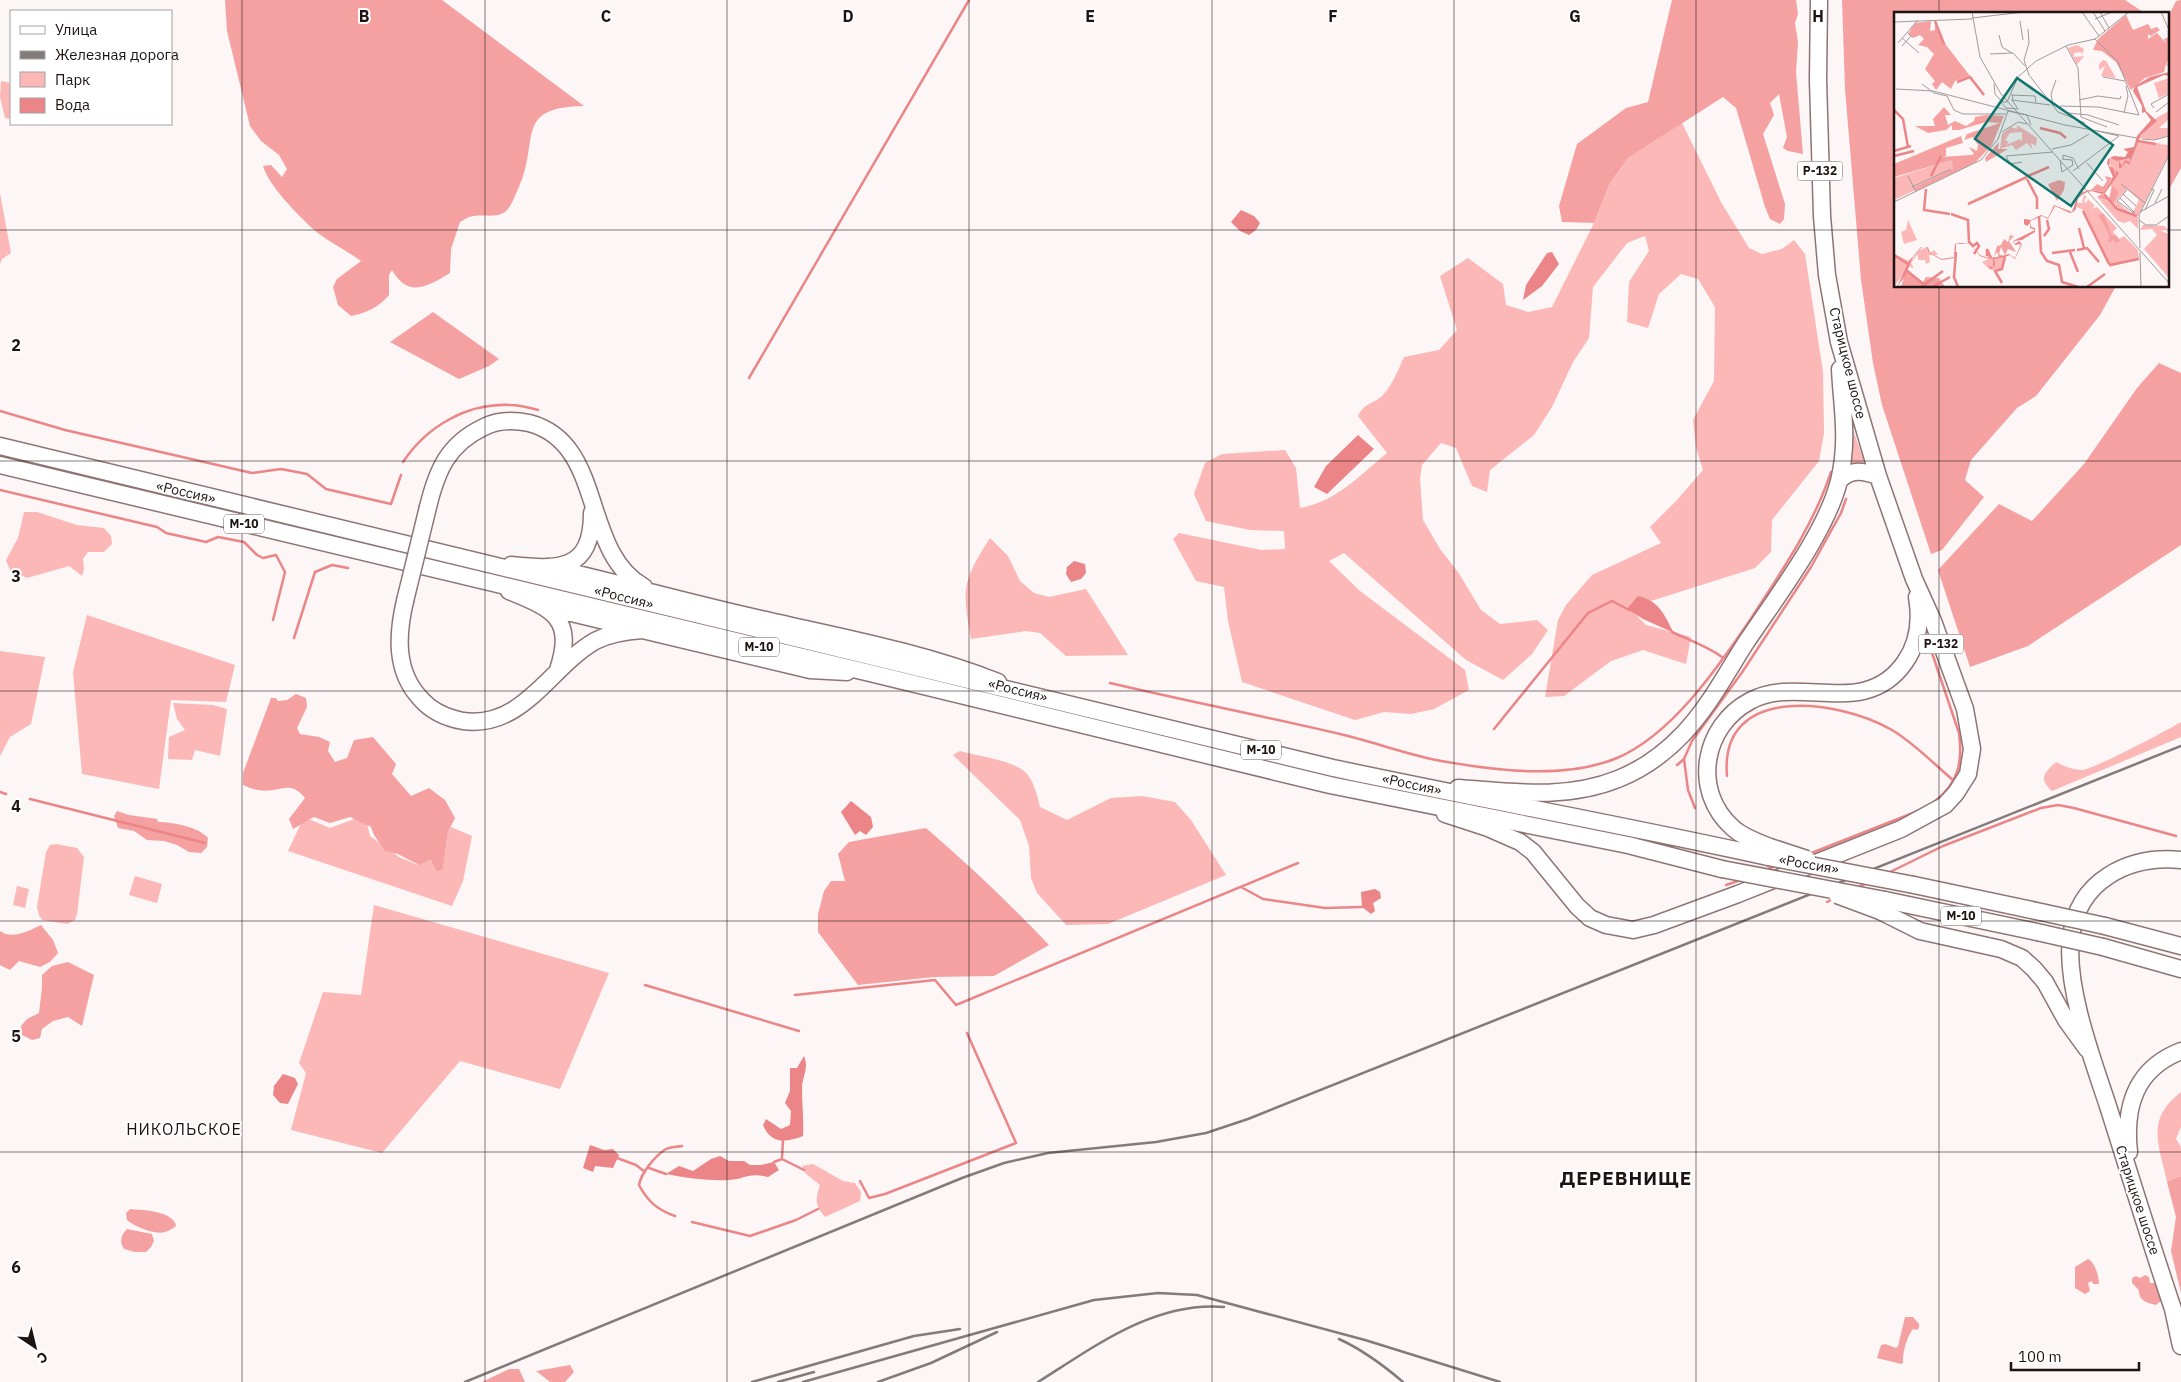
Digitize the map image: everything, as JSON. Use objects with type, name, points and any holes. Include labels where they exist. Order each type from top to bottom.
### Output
[{"type":"main road","name":"Старицкое шоссе","points":[[1408,801],[1488,828],[1520,842],[1533,852],[1577,906],[1590,918],[1618,928],[1638,930],[1738,894],[1901,829],[1939,810],[1956,793],[1965,780],[1970,766],[1971,739],[1965,709],[1878,476],[1839,342],[1828,275],[1822,216],[1818,117],[1818,0]]},
{"type":"main road","points":[[1413,785],[1522,794],[1559,792],[1606,783],[1630,773],[1654,760],[1679,738],[1700,712],[1816,534],[1839,481],[1846,431],[1839,342]]},
{"type":"main road","points":[[643,630],[625,631],[605,637],[585,648],[558,670],[527,702],[504,716],[478,722],[460,720],[443,715],[427,706],[410,684],[403,667],[398,639],[405,601],[428,507],[440,468],[455,447],[476,431],[500,421],[524,422],[539,427],[553,435],[565,445],[582,472],[607,546],[617,562],[636,582],[657,594]]},
{"type":"main road","name":"«Россия»","points":[[0,446],[1333,768],[1413,785],[1769,852],[2105,926],[2181,946]]},
{"type":"main road","name":"«Россия»","points":[[0,465],[870,673],[1224,760],[1408,801],[1628,845],[1722,868],[1818,887],[1883,906],[2037,932],[2181,969]]},
{"type":"main road","points":[[1839,481],[1845,475],[1856,471],[1878,476]]},
{"type":"main road","points":[[548,567],[566,564],[584,553],[592,535],[592,506]]},
{"type":"main road","points":[[484,563],[548,567],[699,605],[864,642],[959,666],[1023,692]]},
{"type":"main road","points":[[1769,852],[1734,829],[1714,802],[1708,783],[1707,765],[1711,745],[1718,730],[1734,711],[1762,696],[1784,693],[1850,693],[1868,689],[1889,678],[1900,669],[1908,657],[1918,633],[1919,611],[1913,574]]},
{"type":"main road","points":[[483,581],[542,606],[810,670],[870,673]]},
{"type":"main road","points":[[699,605],[763,630]]},
{"type":"main road","points":[[542,606],[556,618],[565,635],[564,652],[558,670]]},
{"type":"main road","name":"Старицкое шоссе","points":[[2181,860],[2157,859],[2126,866],[2102,880],[2082,904],[2073,927],[2071,939],[2071,972],[2092,1055],[2173,1309],[2181,1346]]},
{"type":"main road","points":[[1883,906],[1920,931],[2001,949],[2022,958],[2045,982],[2066,1020],[2092,1055]]},
{"type":"main road","points":[[2137,1199],[2128,1138],[2128,1116],[2132,1098],[2147,1074],[2164,1059],[2181,1051]]},
{"type":"green space","points":[[1,81],[10,83],[10,119],[5,118],[0,97]]},
{"type":"green space","points":[[1682,123],[1721,202],[1749,248],[1762,254],[1782,249],[1794,240],[1805,254],[1823,372],[1824,433],[1819,461],[1772,520],[1771,552],[1755,568],[1651,601],[1638,596],[1632,611],[1646,625],[1691,637],[1686,664],[1643,650],[1611,661],[1564,696],[1545,697],[1558,620],[1566,605],[1592,575],[1661,543],[1650,527],[1703,470],[1696,448],[1693,420],[1714,381],[1715,307],[1698,279],[1681,274],[1659,294],[1648,328],[1627,322],[1629,282],[1649,251],[1645,236],[1627,243],[1593,287],[1589,338],[1573,362],[1552,407],[1534,435],[1490,470],[1487,492],[1472,486],[1456,448],[1441,443],[1422,465],[1420,479],[1423,520],[1481,610],[1500,624],[1537,620],[1548,630],[1532,654],[1503,680],[1466,660],[1344,553],[1329,561],[1360,591],[1465,670],[1469,690],[1434,709],[1411,714],[1384,712],[1355,720],[1242,682],[1228,621],[1224,587],[1196,581],[1173,539],[1179,533],[1261,550],[1285,549],[1284,531],[1250,530],[1206,521],[1194,494],[1205,463],[1222,454],[1285,450],[1296,468],[1300,508],[1325,500],[1347,487],[1387,453],[1358,416],[1361,411],[1386,392],[1395,378],[1404,357],[1439,350],[1457,330],[1440,276],[1468,258],[1503,284],[1506,305],[1528,312],[1552,307],[1594,223],[1610,183],[1628,158]]},
{"type":"green space","points":[[0,193],[11,253],[2,259],[0,264]]},
{"type":"green space","points":[[1853,430],[1864,461],[1863,463],[1850,463]]},
{"type":"green space","points":[[24,512],[37,512],[77,525],[104,528],[111,536],[112,544],[104,552],[88,552],[83,559],[84,569],[82,576],[69,566],[27,578],[10,570],[6,560],[18,538]]},
{"type":"green space","points":[[990,538],[1008,556],[1020,581],[1034,593],[1049,597],[1086,589],[1128,655],[1066,656],[1040,633],[1026,631],[971,639],[966,608],[967,586],[974,565]]},
{"type":"green space","points":[[87,615],[235,665],[226,702],[171,700],[159,789],[82,774],[73,672]]},
{"type":"green space","points":[[0,651],[45,657],[31,724],[10,737],[0,756]]},
{"type":"green space","points":[[173,703],[213,705],[227,709],[220,756],[195,750],[192,760],[168,759],[169,737],[185,730],[177,719]]},
{"type":"green space","points":[[2181,722],[2181,737],[2052,791],[2045,783],[2044,776],[2048,769],[2056,762],[2075,769],[2089,768]]},
{"type":"green space","points":[[960,751],[1002,761],[1018,767],[1027,774],[1033,783],[1040,807],[1067,820],[1111,798],[1142,796],[1175,802],[1191,820],[1226,875],[1108,924],[1066,925],[1037,893],[1031,878],[1029,846],[1020,820],[953,755]]},
{"type":"green space","points":[[365,815],[370,836],[399,857],[418,865],[432,860],[437,872],[443,869],[448,832],[451,827],[472,836],[463,881],[452,906],[288,851],[304,817],[330,828]]},
{"type":"green space","points":[[56,844],[77,848],[84,857],[77,914],[75,920],[67,924],[42,920],[37,907],[46,852],[50,845]]},
{"type":"green space","points":[[135,876],[162,884],[157,903],[129,895]]},
{"type":"green space","points":[[17,886],[29,889],[25,908],[13,905]]},
{"type":"green space","points":[[374,905],[609,973],[560,1089],[460,1061],[382,1153],[291,1130],[306,1073],[299,1063],[323,992],[361,995]]},
{"type":"green space","points":[[2181,1092],[2181,1127],[2176,1139],[2181,1147],[2181,1176],[2167,1182],[2158,1144],[2159,1123],[2162,1113]]},
{"type":"green space","points":[[813,1164],[843,1181],[855,1183],[861,1192],[860,1201],[825,1217],[819,1209],[817,1202],[820,1185],[805,1173],[802,1166]]},
{"type":"shaded area","points":[[225,0],[442,0],[584,106],[561,108],[547,113],[538,120],[533,130],[524,172],[510,205],[503,213],[491,216],[472,216],[460,222],[451,249],[450,273],[426,286],[411,287],[398,279],[392,270],[389,275],[389,295],[372,309],[351,316],[338,305],[333,287],[337,279],[361,261],[313,229],[284,199],[266,174],[263,166],[271,165],[282,177],[287,169],[279,155],[261,141],[250,126],[227,31]]},
{"type":"shaded area","points":[[1672,0],[1796,0],[1798,14],[1795,23],[1798,42],[1796,72],[1803,154],[1783,148],[1787,137],[1779,94],[1770,103],[1774,115],[1763,134],[1785,204],[1784,219],[1780,224],[1770,219],[1765,207],[1736,108],[1723,97],[1628,158],[1610,183],[1594,223],[1562,222],[1559,206],[1577,144],[1626,108],[1648,102]]},
{"type":"shaded area","points":[[1842,0],[2125,0],[2143,12],[1894,12],[1894,288],[2115,288],[2100,315],[2036,396],[2017,408],[1971,460],[1965,480],[1984,497],[1942,550],[1931,554],[1882,405],[1873,363],[1861,280],[1845,89]]},
{"type":"shaded area","points":[[2181,0],[2181,168],[2168,191],[2168,17],[2176,1]]},
{"type":"shaded area","points":[[433,312],[499,359],[489,366],[459,379],[390,342]]},
{"type":"shaded area","points":[[2159,363],[2181,373],[2181,545],[2028,646],[1970,667],[1938,570],[1999,504],[2032,521],[2084,464],[2137,388]]},
{"type":"shaded area","points":[[296,694],[306,698],[307,707],[297,728],[300,734],[319,737],[330,742],[328,751],[335,762],[347,758],[354,740],[373,737],[396,764],[392,774],[411,796],[429,788],[445,800],[455,818],[448,832],[443,869],[437,872],[431,860],[419,865],[398,854],[385,851],[371,827],[350,817],[330,823],[314,817],[293,829],[289,819],[305,798],[299,792],[289,788],[266,791],[257,790],[243,785],[243,773],[271,698],[276,698],[278,701],[287,700]]},
{"type":"shaded area","points":[[117,811],[129,815],[157,819],[158,822],[178,824],[192,828],[208,838],[207,847],[201,853],[189,852],[177,845],[164,841],[147,840],[134,831],[118,828],[114,816]]},
{"type":"shaded area","points":[[926,828],[989,885],[1049,945],[994,976],[934,977],[858,985],[818,932],[818,914],[824,891],[831,881],[845,881],[838,854],[849,842]]},
{"type":"shaded area","points":[[41,925],[53,940],[58,953],[50,962],[40,967],[19,961],[10,970],[0,965],[0,931],[5,934],[15,935]]},
{"type":"shaded area","points":[[68,962],[94,975],[82,1026],[68,1017],[53,1021],[42,1029],[40,1038],[32,1040],[22,1035],[21,1026],[27,1019],[39,1013],[42,975],[52,966]]},
{"type":"shaded area","points":[[2181,1176],[2181,1293],[2171,1251],[2176,1217],[2167,1182]]},
{"type":"shaded area","points":[[130,1209],[164,1214],[174,1221],[176,1226],[161,1233],[145,1230],[127,1220],[126,1213]]},
{"type":"shaded area","points":[[127,1229],[152,1234],[154,1241],[151,1247],[146,1252],[124,1249],[121,1238]]},
{"type":"shaded area","points":[[2088,1259],[2095,1266],[2099,1284],[2093,1284],[2092,1281],[2088,1283],[2090,1291],[2085,1294],[2075,1288],[2075,1267]]},
{"type":"shaded area","points":[[2145,1275],[2149,1277],[2150,1283],[2156,1283],[2162,1300],[2156,1305],[2142,1299],[2139,1290],[2132,1283],[2132,1278],[2136,1276],[2140,1278]]},
{"type":"shaded area","points":[[1905,1317],[1913,1317],[1919,1324],[1919,1328],[1917,1330],[1913,1329],[1909,1336],[1904,1350],[1903,1363],[1877,1358],[1881,1345],[1885,1344],[1896,1348],[1898,1346]]},
{"type":"shaded area","points":[[570,1365],[574,1372],[565,1382],[550,1382],[536,1371]]},
{"type":"shaded area","points":[[509,1369],[519,1369],[525,1382],[482,1382]]},
{"type":"water","points":[[1241,210],[1254,216],[1260,223],[1256,230],[1249,235],[1240,231],[1231,222]]},
{"type":"water","points":[[1552,252],[1559,264],[1542,286],[1523,300],[1526,285],[1547,253]]},
{"type":"water","points":[[1358,435],[1374,449],[1327,494],[1314,487],[1326,466]]},
{"type":"water","points":[[1074,561],[1085,564],[1086,573],[1081,579],[1071,582],[1066,574],[1067,567]]},
{"type":"water","points":[[1638,596],[1652,601],[1656,605],[1674,633],[1643,619],[1627,609]]},
{"type":"water","points":[[851,801],[871,817],[873,827],[866,835],[860,831],[855,835],[841,812]]},
{"type":"water","points":[[1375,889],[1380,892],[1381,898],[1373,903],[1375,911],[1371,914],[1362,907],[1361,892]]},
{"type":"water","points":[[804,1056],[806,1064],[802,1087],[803,1136],[785,1141],[774,1139],[763,1125],[766,1119],[781,1129],[790,1125],[791,1111],[785,1103],[790,1091],[790,1068],[797,1068]]},
{"type":"water","points":[[283,1074],[295,1078],[298,1084],[288,1104],[280,1103],[273,1095],[274,1086]]},
{"type":"water","points":[[590,1145],[604,1150],[613,1149],[619,1155],[613,1168],[595,1166],[593,1172],[583,1168]]},
{"type":"water","points":[[720,1156],[729,1161],[744,1161],[750,1165],[774,1162],[779,1170],[768,1177],[751,1175],[729,1180],[698,1179],[666,1174],[679,1166],[693,1171],[711,1159]]},
{"type":"waterway","points":[[749,378],[969,0]]},
{"type":"waterway","points":[[403,462],[413,449],[436,428],[464,413],[495,405],[511,405],[538,410]]},
{"type":"waterway","points":[[0,411],[65,430],[252,473],[281,469],[307,474],[326,489],[391,504],[401,475]]},
{"type":"waterway","points":[[1110,683],[1340,734],[1447,762],[1489,768],[1533,771],[1555,771],[1597,765],[1637,748],[1656,734],[1674,718],[1707,680],[1722,661],[1783,569],[1815,512],[1831,472]]},
{"type":"waterway","points":[[0,490],[157,527],[166,533],[206,542],[218,537],[244,542],[257,555],[263,558],[276,555],[285,572],[273,620]]},
{"type":"waterway","points":[[1677,765],[1684,759],[1692,741],[1743,671],[1811,567],[1841,513],[1846,499]]},
{"type":"waterway","points":[[294,638],[315,572],[332,565],[348,568]]},
{"type":"waterway","points":[[1494,729],[1588,613],[1612,601],[1629,610]]},
{"type":"waterway","points":[[1672,632],[1704,646],[1722,657]]},
{"type":"waterway","points":[[1928,641],[1959,733],[1960,744],[1959,763],[1954,780],[1949,788],[1934,802]]},
{"type":"waterway","points":[[1727,776],[1730,746],[1742,725],[1761,712],[1786,706],[1814,706],[1842,711],[1869,719],[1892,730],[1916,747],[1954,781]]},
{"type":"waterway","points":[[1684,759],[1688,790],[1695,808]]},
{"type":"waterway","points":[[0,792],[6,794]]},
{"type":"waterway","points":[[30,799],[205,843]]},
{"type":"waterway","points":[[1888,873],[1943,846],[2041,808],[2058,805],[2176,836]]},
{"type":"waterway","points":[[1809,854],[1918,811]]},
{"type":"waterway","points":[[795,995],[935,980],[956,1005],[1298,863]]},
{"type":"waterway","points":[[1765,870],[1778,865]]},
{"type":"waterway","points":[[1726,885],[1741,880]]},
{"type":"waterway","points":[[1856,888],[1867,883]]},
{"type":"waterway","points":[[1241,887],[1263,899],[1325,908],[1362,907]]},
{"type":"waterway","points":[[1827,902],[1833,899]]},
{"type":"waterway","points":[[645,985],[799,1031]]},
{"type":"waterway","points":[[860,1181],[869,1198],[885,1194],[1016,1143],[967,1033]]},
{"type":"waterway","points":[[782,1158],[783,1140]]},
{"type":"waterway","points":[[675,1216],[654,1205],[639,1185],[649,1165],[657,1156],[668,1148],[682,1146]]},
{"type":"waterway","points":[[617,1158],[636,1165],[645,1172]]},
{"type":"waterway","points":[[774,1162],[782,1159],[804,1170]]},
{"type":"waterway","points":[[649,1168],[666,1174]]},
{"type":"waterway","points":[[692,1222],[750,1236],[796,1220],[818,1209]]},
{"type":"railway","points":[[465,1382],[962,1178],[1004,1163],[1048,1153],[1156,1142],[1206,1133],[1248,1119],[2181,746]]},
{"type":"railway","points":[[803,1382],[1094,1300],[1158,1293],[1197,1295],[1365,1340],[1500,1382]]},
{"type":"railway","points":[[1038,1382],[1103,1341],[1149,1319],[1173,1311],[1198,1307],[1224,1307]]},
{"type":"railway","points":[[752,1382],[914,1336],[960,1329]]},
{"type":"railway","points":[[878,1382],[931,1363],[997,1332]]},
{"type":"railway","points":[[1339,1339],[1372,1358],[1403,1382]]},
{"type":"railway","points":[[778,1382],[814,1372]]},
{"type":"district","name":"НИКОЛЬСКОЕ","points":[[184,1129]]},
{"type":"district","name":"ДЕРЕВНИЩЕ","points":[[1626,1178]]}]
